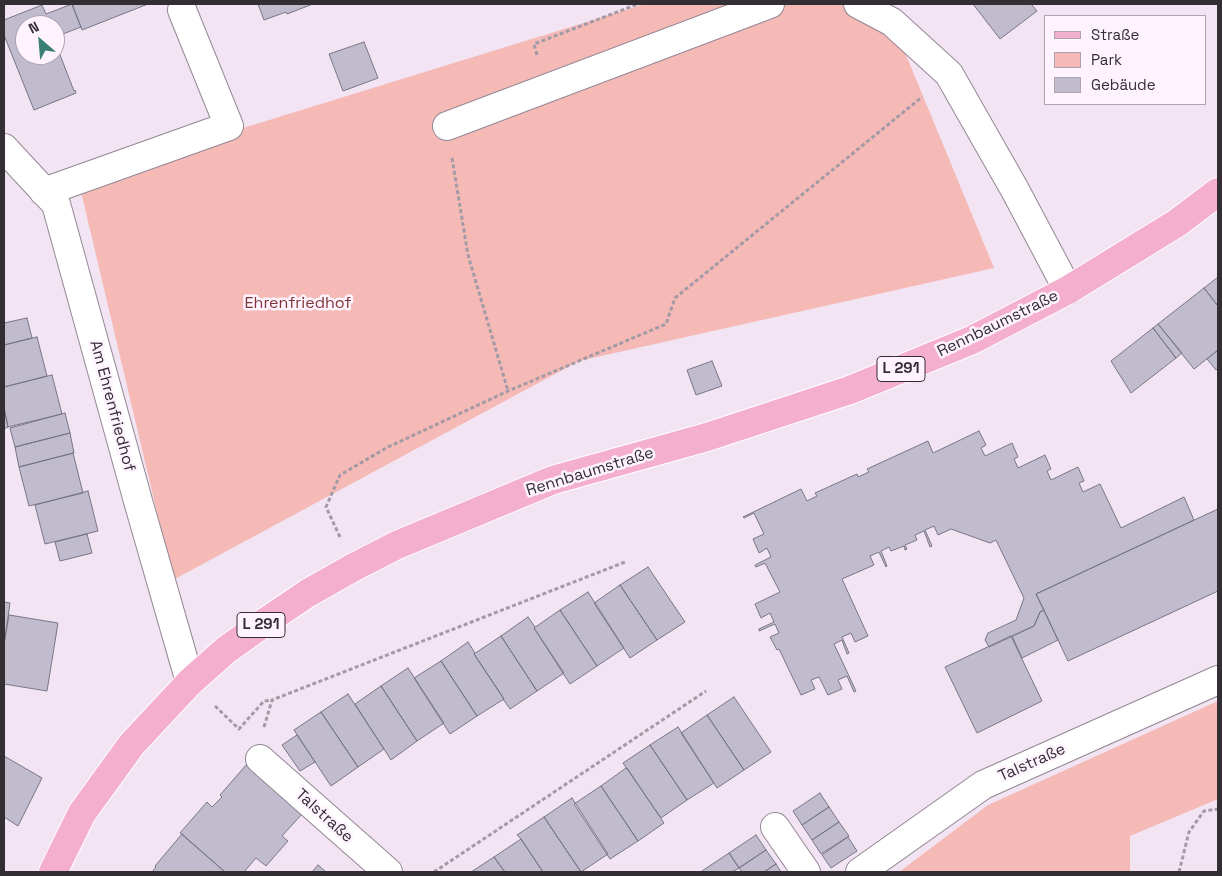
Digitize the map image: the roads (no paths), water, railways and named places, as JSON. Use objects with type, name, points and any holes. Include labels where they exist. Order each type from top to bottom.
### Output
[{"type":"main road","name":"Rennbaumstraße","points":[[53,872],[82,813],[132,744],[190,682],[226,650],[308,593],[397,545],[553,480],[707,437],[850,390],[972,340],[1068,290],[1177,223],[1218,192]]},
{"type":"street","points":[[447,126],[770,4]]},
{"type":"street","points":[[858,4],[892,22],[949,74],[1015,190],[1068,290]]},
{"type":"street","points":[[44,192],[229,126],[182,6]]},
{"type":"street","name":"Am Ehrenfriedhof","points":[[4,148],[56,204],[190,682]]},
{"type":"street","name":"Talstraße","points":[[860,872],[983,785],[1218,680]]},
{"type":"street","name":"Talstraße","points":[[260,759],[388,872]]},
{"type":"street","points":[[775,827],[806,872]]},
{"type":"park label","name":"Ehrenfriedhof","points":[[298,304]]}]
